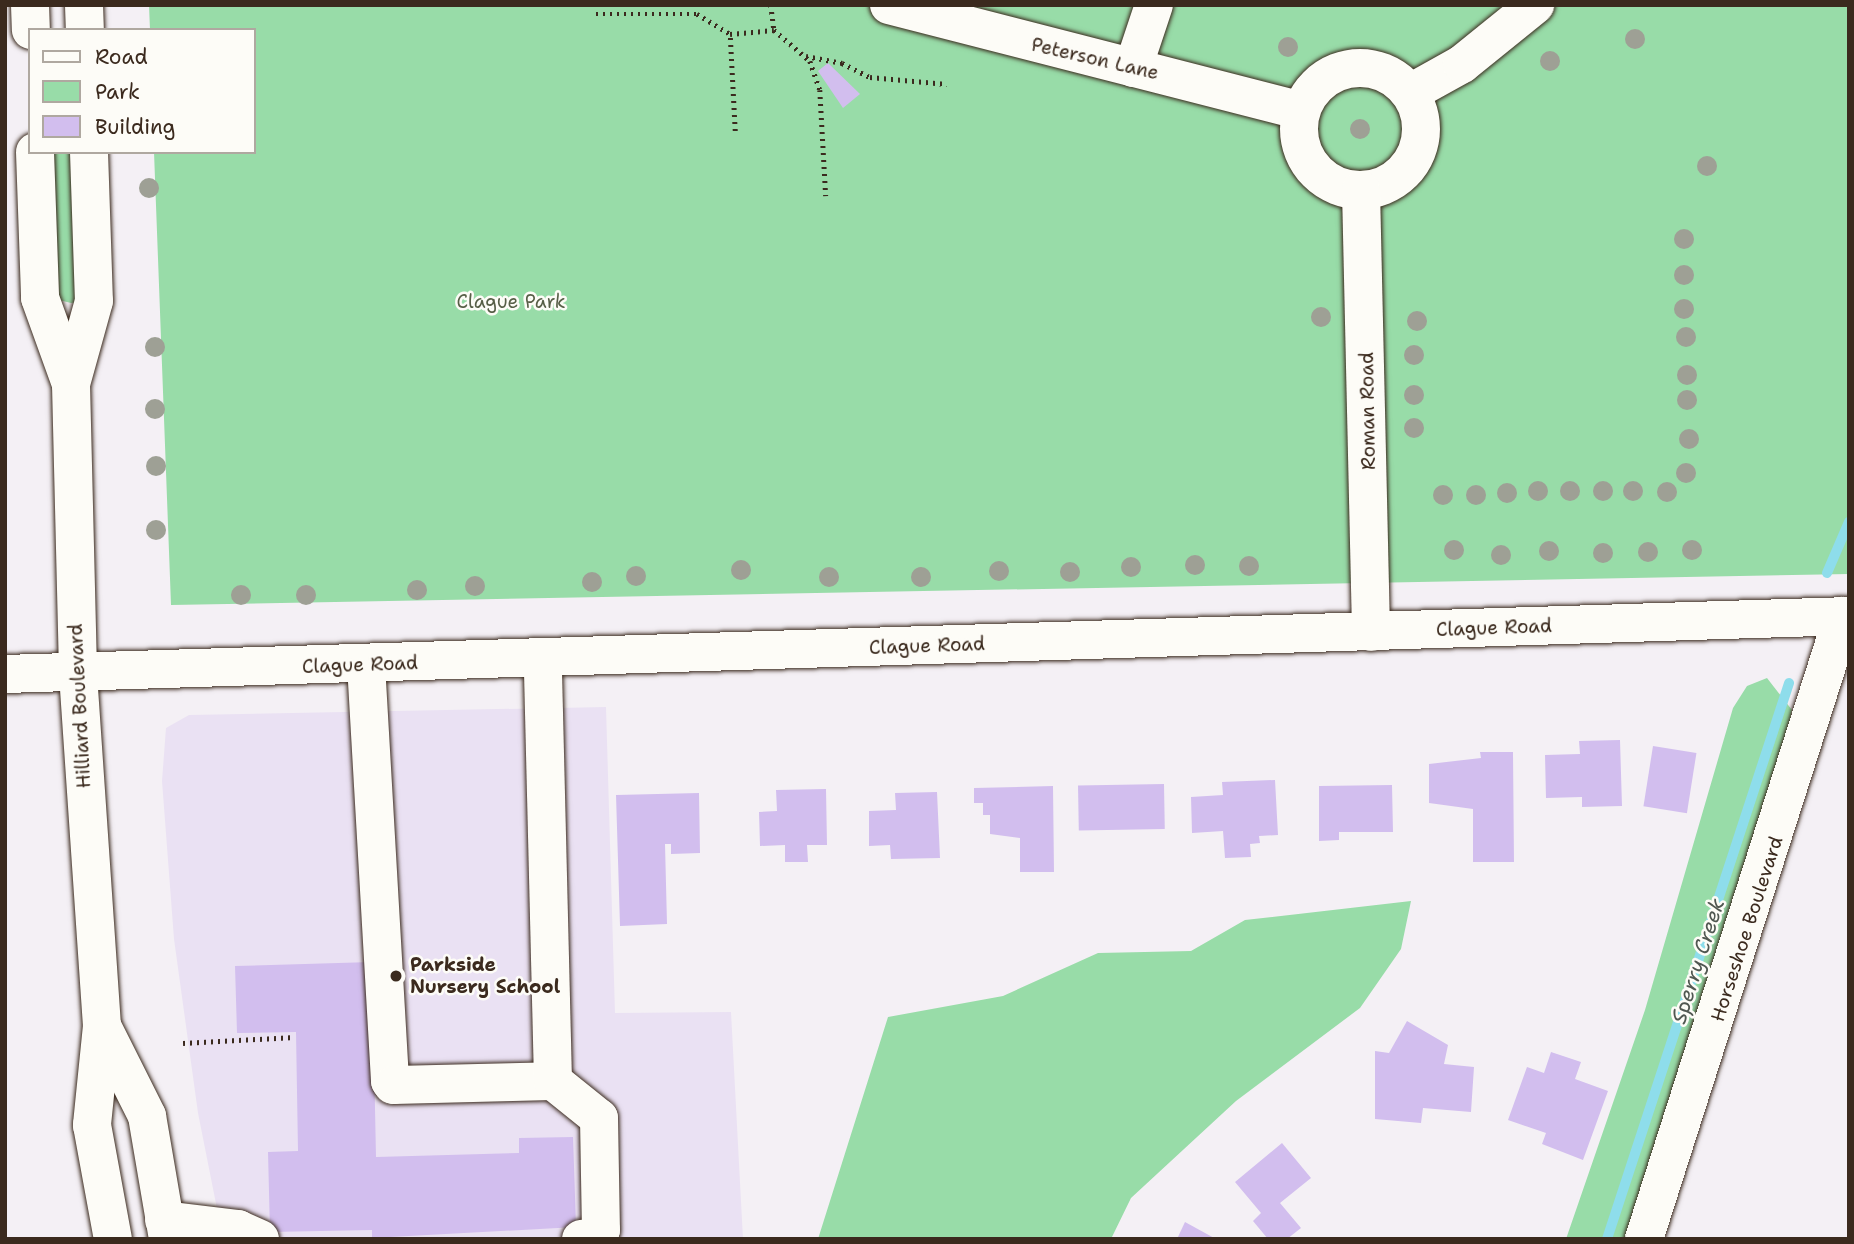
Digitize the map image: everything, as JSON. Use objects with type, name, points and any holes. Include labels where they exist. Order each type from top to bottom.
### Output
[{"type":"main road","points":[[30,5],[31,28]]},
{"type":"main road","points":[[84,5],[85,28]]},
{"type":"main road","name":"Peterson Lane","points":[[889,5],[1301,111]]},
{"type":"main road","points":[[1133,68],[1154,5]]},
{"type":"main road","points":[[1410,93],[1462,64],[1535,5]]},
{"type":"main road","points":[[1345,68],[1378,69],[1410,93],[1422,121],[1416,155],[1393,181],[1361,190],[1341,187],[1315,170],[1301,142],[1301,111],[1318,84],[1345,68]]},
{"type":"main road","name":"Hilliard Boulevard","points":[[35,154],[40,298],[71,384]]},
{"type":"main road","name":"Hilliard Boulevard","points":[[89,154],[94,301],[71,384],[78,674],[102,1026],[92,1125],[113,1239]]},
{"type":"main road","name":"Roman Road","points":[[1361,190],[1371,632]]},
{"type":"main road","name":"Clague Road","points":[[5,674],[78,674],[1846,616]]},
{"type":"main road","name":"Horseshoe Boulevard","points":[[1644,1239],[1846,616]]},
{"type":"main road","points":[[543,659],[552,1081]]},
{"type":"main road","points":[[366,664],[378,943],[393,1085],[552,1081],[598,1118],[601,1230],[593,1238],[581,1239]]},
{"type":"main road","name":"Hilliard Boulevard","points":[[102,1026],[147,1116],[166,1229]]},
{"type":"main road","points":[[166,1229],[238,1229],[260,1239]]},
{"type":"path","points":[[771,5],[774,30],[806,56],[842,63],[870,77],[947,84]]},
{"type":"path","points":[[596,14],[698,14],[730,34],[774,30]]},
{"type":"path","points":[[730,34],[735,131]]},
{"type":"path","points":[[806,56],[820,90],[826,196]]},
{"type":"path","points":[[183,1043],[295,1037]]},
{"type":"shaded area","name":"Parkside Nursery School","points":[[606,707],[615,1013],[731,1012],[743,1239],[223,1239],[198,1113],[174,939],[162,781],[166,728],[189,715]]},
{"type":"green space","name":"Clague Park","points":[[149,5],[1849,5],[1849,574],[171,605],[154,154],[256,154],[256,28],[150,28]]},
{"type":"green space","points":[[52,154],[72,154],[77,302],[59,300]]},
{"type":"green space","points":[[1767,678],[1792,710],[1785,745],[1627,1239],[1566,1239],[1645,1010],[1733,708],[1747,686]]},
{"type":"green space","points":[[1411,901],[1401,949],[1360,1008],[1236,1101],[1131,1198],[1111,1239],[818,1239],[888,1017],[1003,996],[1098,953],[1191,951],[1245,920]]},
{"type":"building","points":[[828,63],[860,94],[843,108],[818,71]]},
{"type":"building","points":[[1620,740],[1622,806],[1582,807],[1582,797],[1546,798],[1545,755],[1580,754],[1579,741]]},
{"type":"building","points":[[1653,746],[1696,753],[1687,813],[1643,806]]},
{"type":"building","points":[[1480,752],[1513,752],[1514,862],[1473,862],[1473,809],[1429,803],[1429,764],[1481,758]]},
{"type":"building","points":[[1275,780],[1278,835],[1259,836],[1260,843],[1250,844],[1251,857],[1225,858],[1223,831],[1192,833],[1191,797],[1223,795],[1222,782]]},
{"type":"building","points":[[1164,784],[1165,829],[1079,830],[1078,786]]},
{"type":"building","points":[[1392,785],[1393,832],[1339,832],[1339,840],[1319,841],[1319,786]]},
{"type":"building","points":[[1053,786],[1054,872],[1020,872],[1020,838],[990,834],[990,815],[983,815],[983,803],[974,803],[974,788]]},
{"type":"building","points":[[826,789],[827,845],[807,845],[808,862],[785,862],[785,845],[760,846],[759,812],[777,811],[776,790]]},
{"type":"building","points":[[937,792],[940,858],[891,859],[890,845],[869,846],[869,811],[896,810],[895,793]]},
{"type":"building","points":[[699,793],[700,853],[671,854],[671,844],[665,844],[667,924],[620,926],[616,795]]},
{"type":"building","points":[[372,962],[376,1157],[519,1153],[519,1138],[573,1137],[576,1227],[372,1238],[372,1230],[270,1232],[268,1152],[298,1151],[296,1032],[237,1033],[235,966]]},
{"type":"building","points":[[1407,1021],[1448,1045],[1444,1064],[1474,1067],[1471,1112],[1423,1108],[1421,1123],[1375,1119],[1375,1051],[1389,1053]]},
{"type":"building","points":[[1551,1052],[1581,1062],[1575,1079],[1608,1091],[1583,1160],[1542,1144],[1546,1133],[1508,1120],[1527,1067],[1544,1073]]},
{"type":"building","points":[[1282,1143],[1311,1178],[1280,1203],[1301,1228],[1287,1239],[1268,1239],[1253,1221],[1261,1213],[1235,1182]]},
{"type":"building","points":[[1185,1222],[1216,1239],[1177,1239]]},
{"type":"waterway","name":"Sperry Creek","points":[[1827,573],[1849,522]]},
{"type":"waterway","name":"Sperry Creek","points":[[1607,1239],[1789,683]]},
{"type":"place","name":"Parkside Nursery School","points":[[396,976]]}]
